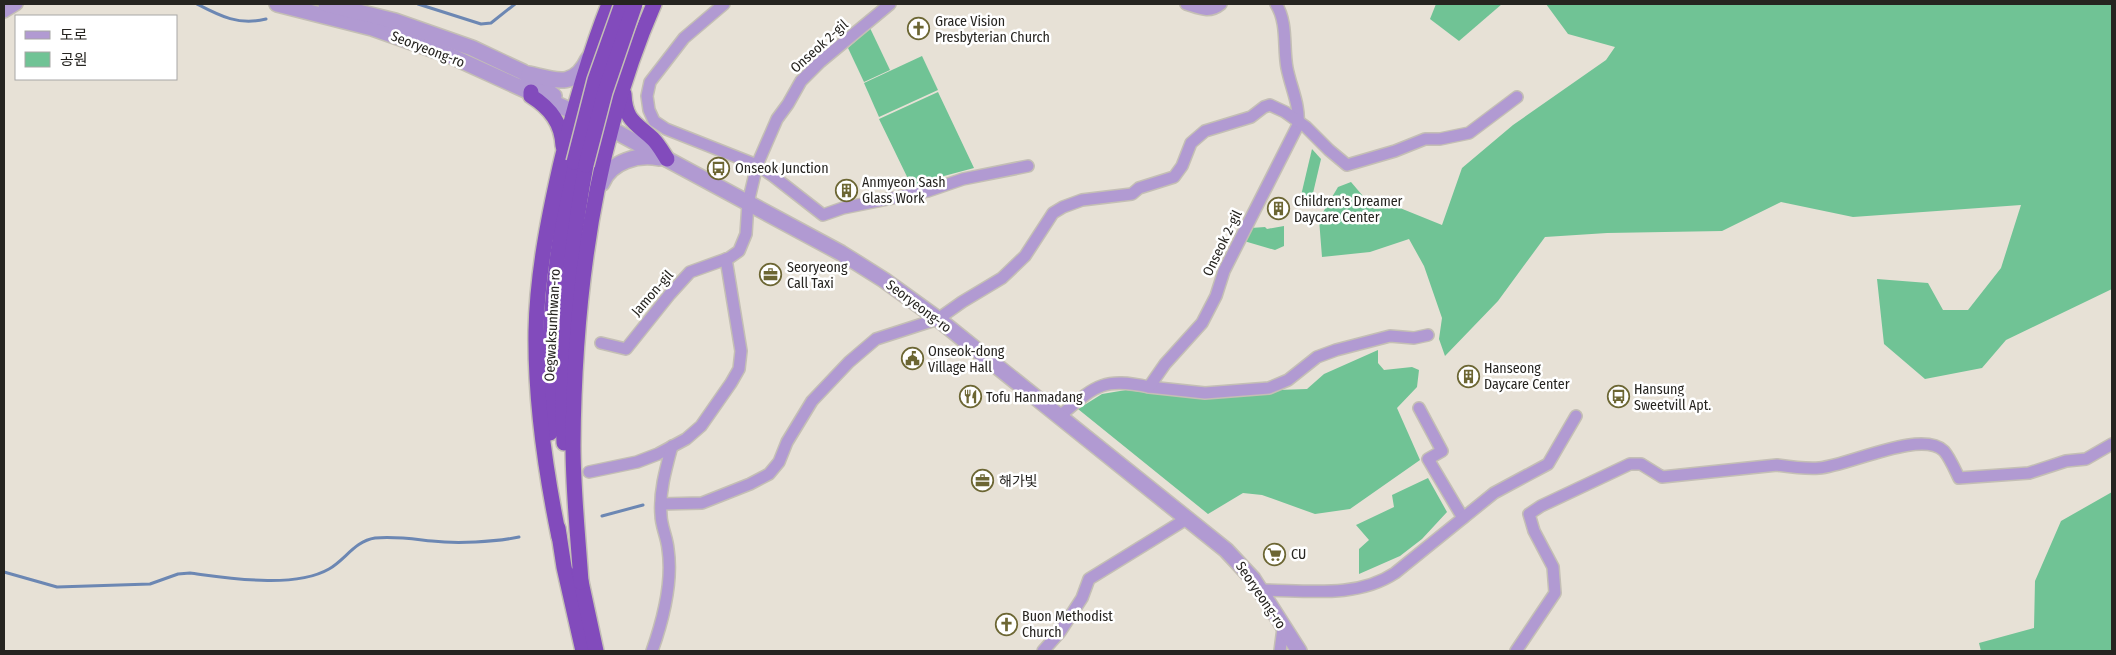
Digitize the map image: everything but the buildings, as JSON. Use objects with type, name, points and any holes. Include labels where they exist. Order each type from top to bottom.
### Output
[{"type":"highway","points":[[574,161],[573,110],[609,4]]},
{"type":"highway","name":"Oegwaksunhwan-ro","points":[[583,651],[558,537],[549,421],[550,338],[558,245],[574,161],[595,80],[622,4]]},
{"type":"highway","name":"Oegwaksunhwan-ro","points":[[596,651],[581,582],[566,475],[563,356],[574,161],[610,76],[635,4]]},
{"type":"highway","points":[[581,582],[574,478],[574,408],[582,294],[590,228],[611,129],[637,44],[654,4]]},
{"type":"highway","points":[[524,84],[531,96],[547,107],[556,119],[574,161]]},
{"type":"highway","points":[[624,85],[624,103],[627,114],[633,123],[654,140],[667,159]]},
{"type":"street","points":[[4,12],[17,4]]},
{"type":"street","name":"Seoryeong-ro","points":[[277,4],[402,37],[524,84],[573,110]]},
{"type":"street","name":"Seoryeong-ro","points":[[326,4],[368,9],[451,40],[524,84],[748,203],[884,280],[938,319],[1236,558],[1260,590],[1298,651]]},
{"type":"street","points":[[724,4],[687,34],[656,72],[648,87],[648,104],[652,117],[661,126],[757,165],[823,215],[843,208],[928,191],[963,179],[1028,166]]},
{"type":"street","name":"Onseok 2-gil","points":[[748,203],[757,165],[774,125],[798,84],[820,62],[890,4]]},
{"type":"street","points":[[1186,4],[1203,10],[1213,9],[1221,4]]},
{"type":"street","name":"Onseok 2-gil","points":[[1149,387],[1165,364],[1202,323],[1216,296],[1224,270],[1295,134],[1298,121],[1297,103],[1286,65],[1283,23],[1276,4]]},
{"type":"street","points":[[524,84],[568,80],[578,74],[587,59],[590,59]]},
{"type":"street","points":[[661,504],[702,503],[750,484],[769,474],[779,462],[787,442],[812,401],[849,362],[876,339],[938,319],[1002,278],[1024,256],[1053,213],[1063,207],[1082,200],[1132,194],[1139,188],[1167,180],[1179,173],[1194,138],[1205,131],[1250,117],[1267,105],[1285,112],[1298,121],[1347,165],[1425,139],[1440,139],[1469,133],[1517,98]]},
{"type":"street","points":[[599,184],[602,183],[612,169],[629,160],[649,157],[667,159]]},
{"type":"street","name":"Jamon-gil","points":[[601,343],[626,349],[690,272],[734,255],[742,246],[746,234],[748,203]]},
{"type":"street","points":[[589,472],[637,462],[686,439],[701,426],[739,369],[741,351],[726,259]]},
{"type":"street","points":[[1060,416],[1094,389],[1107,383],[1124,382],[1149,387],[1205,393],[1269,388],[1288,380],[1317,357],[1336,350],[1390,336],[1414,338],[1428,335]]},
{"type":"street","points":[[1419,408],[1442,451],[1428,459],[1463,518]]},
{"type":"street","points":[[1260,590],[1346,590],[1372,585],[1395,573],[1494,493],[1548,464],[1576,416]]},
{"type":"street","points":[[1516,651],[1555,593],[1553,567],[1534,531],[1529,514],[1541,506],[1630,464],[1642,464],[1662,477],[1777,465],[1795,468],[1820,468],[1907,446],[1930,444],[1944,451],[1959,478],[2028,473],[2066,461],[2086,459],[2112,444]]},
{"type":"street","points":[[652,651],[664,607],[669,573],[668,549],[660,514],[666,469],[672,446]]},
{"type":"street","points":[[1043,651],[1060,632],[1082,598],[1089,579],[1188,518]]},
{"type":"street","points":[[1280,651],[1283,628]]},
{"type":"green space","points":[[1436,4],[1502,4],[1459,41],[1430,19]]},
{"type":"green space","points":[[1546,4],[2112,4],[2112,289],[2006,340],[1982,368],[1925,379],[1884,344],[1877,279],[1928,283],[1943,310],[1968,310],[2001,268],[2021,205],[1853,217],[1781,202],[1722,231],[1607,233],[1545,237],[1498,301],[1445,356],[1439,339],[1442,318],[1424,266],[1409,239],[1370,252],[1322,257],[1319,219],[1338,187],[1351,182],[1374,209],[1395,206],[1442,225],[1462,168],[1513,125],[1606,60],[1615,47],[1568,34]]},
{"type":"green space","points":[[870,28],[890,70],[864,82],[848,48]]},
{"type":"green space","points":[[922,56],[938,90],[879,117],[864,83]]},
{"type":"green space","points":[[938,92],[974,168],[944,176],[913,189],[879,119]]},
{"type":"green space","points":[[1312,149],[1321,159],[1310,206],[1299,204]]},
{"type":"green space","points":[[1284,226],[1284,246],[1275,250],[1244,241],[1251,228],[1265,227],[1267,229]]},
{"type":"green space","points":[[1378,350],[1378,363],[1384,370],[1412,367],[1419,370],[1417,387],[1397,408],[1420,460],[1350,509],[1315,514],[1262,495],[1243,493],[1208,514],[1078,409],[1102,394],[1126,390],[1175,396],[1216,398],[1277,390],[1307,389],[1324,374]]},
{"type":"green space","points":[[1428,478],[1447,512],[1422,539],[1400,556],[1359,574],[1359,549],[1369,540],[1356,525],[1394,507],[1392,495]]},
{"type":"green space","points":[[2112,492],[2112,651],[1981,651],[1979,643],[2034,628],[2035,581],[2061,521]]},
{"type":"waterway","points":[[197,4],[230,19],[247,21],[266,19]]},
{"type":"waterway","points":[[418,4],[481,24],[491,23],[515,4]]},
{"type":"waterway","points":[[602,516],[643,505]]},
{"type":"waterway","points":[[4,572],[57,587],[150,584],[178,574],[190,573],[242,579],[298,579],[329,569],[356,547],[375,538],[464,542],[519,537]]},
{"type":"place","name":"Grace Vision Presbyterian Church","points":[[919,29]]},
{"type":"place","name":"Onseok Junction","points":[[719,168]]},
{"type":"place","name":"Anmyeon Sash Glass Work","points":[[846,190]]},
{"type":"place","name":"Children's Dreamer Daycare Center","points":[[1278,209]]},
{"type":"place","name":"Seoryeong Call Taxi","points":[[771,275]]},
{"type":"place","name":"Onseok-dong Village Hall","points":[[912,359]]},
{"type":"place","name":"Hanseong Daycare Center","points":[[1468,376]]},
{"type":"place","name":"Tofu Hanmadang","points":[[970,397]]},
{"type":"place","name":"Hansung Sweetvill Apt.","points":[[1618,397]]},
{"type":"place","name":"해가빛","points":[[983,481]]},
{"type":"place","name":"CU","points":[[1275,554]]},
{"type":"place","name":"Buon Methodist Church","points":[[1006,624]]}]
